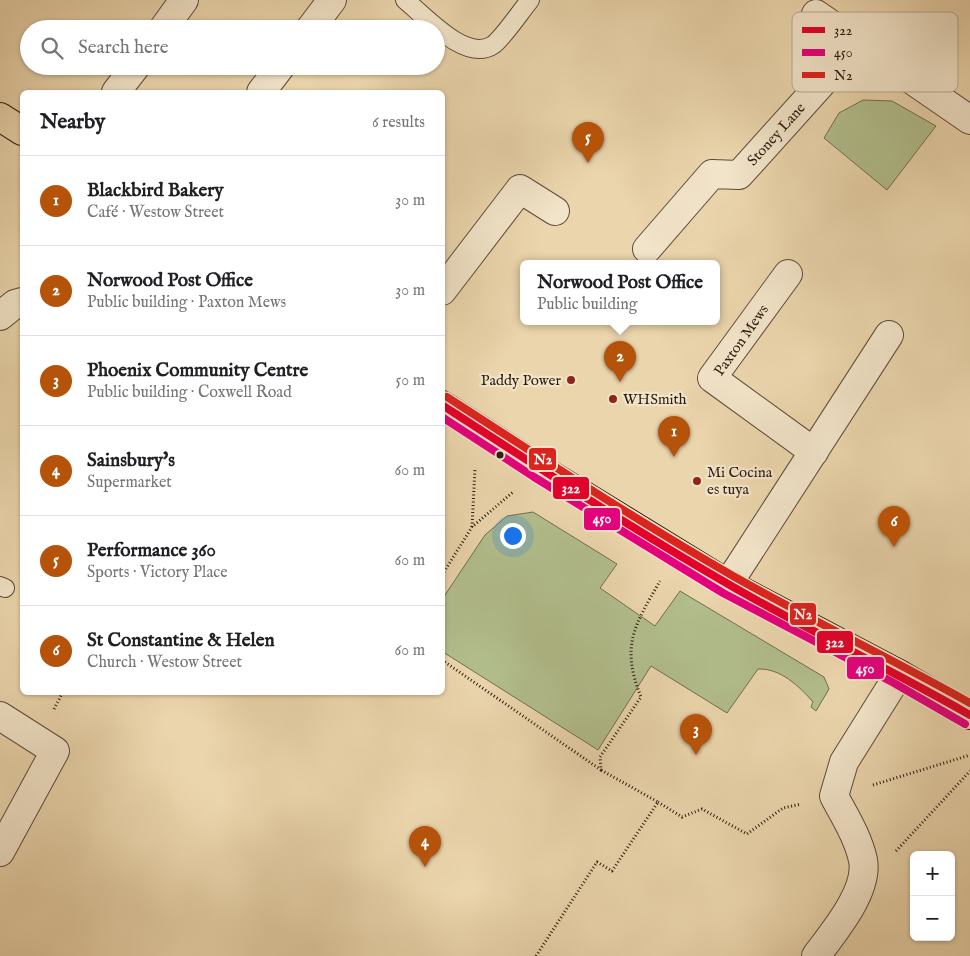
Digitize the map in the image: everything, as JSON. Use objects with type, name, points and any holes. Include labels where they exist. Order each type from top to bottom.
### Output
[{"type":"main road","points":[[0,117],[20,130]]},
{"type":"main road","points":[[445,408],[728,584],[900,674],[970,715]]},
{"type":"street","points":[[170,20],[184,0]]},
{"type":"street","points":[[317,20],[332,0]]},
{"type":"street","points":[[118,90],[129,75]]},
{"type":"street","points":[[263,90],[274,75]]},
{"type":"street","name":"Stoney Lane","points":[[647,249],[712,174],[739,175],[814,92]]},
{"type":"street","points":[[929,92],[970,120]]},
{"type":"street","points":[[445,287],[520,189],[555,211]]},
{"type":"street","name":"Paxton Mews","points":[[788,274],[712,378],[814,452]]},
{"type":"street","points":[[0,316],[15,304],[20,303]]},
{"type":"street","points":[[728,584],[889,335]]},
{"type":"street","points":[[816,956],[842,921],[860,890],[863,862],[855,836],[834,796],[844,762],[900,674]]},
{"type":"street","points":[[0,716],[55,751],[0,852]]},
{"type":"lane","points":[[405,0],[429,20]]},
{"type":"lane","points":[[445,33],[461,46],[479,49],[493,45],[530,0]]},
{"type":"path","points":[[472,527],[476,428]]},
{"type":"path","points":[[445,570],[472,527],[539,468]]},
{"type":"path","points":[[601,770],[600,757],[641,697],[636,685],[632,657],[631,638],[636,622],[678,553]]},
{"type":"path","points":[[445,662],[601,770],[682,817],[702,809],[748,834],[783,808],[834,796],[970,755]]},
{"type":"path","points":[[860,890],[970,771]]},
{"type":"path","points":[[536,956],[597,862],[612,871],[658,802]]},
{"type":"green space","points":[[863,100],[892,101],[936,126],[887,190],[824,138],[839,113]]},
{"type":"green space","points":[[533,512],[617,564],[600,588],[655,626],[680,591],[824,677],[829,689],[816,711],[811,707],[813,702],[788,679],[774,671],[758,669],[727,713],[651,666],[598,750],[445,653],[445,595],[485,535],[507,516]]},
{"type":"transit line","name":"N2","points":[[447,397],[553,466],[697,555],[970,703]]},
{"type":"transit line","name":"322","points":[[445,407],[692,563],[818,634],[970,715]]},
{"type":"transit line","name":"450","points":[[445,419],[534,477],[723,593],[894,683],[965,724]]},
{"type":"place","name":"Performance 360","points":[[588,163]]},
{"type":"place","name":"Paddy Power","points":[[571,380]]},
{"type":"place","name":"Norwood Post Office","points":[[620,382]]},
{"type":"place","name":"WHSmith","points":[[613,399]]},
{"type":"place","name":"Blackbird Bakery","points":[[674,457]]},
{"type":"place","name":"Mi Cocina es tuya","points":[[697,481]]},
{"type":"place","name":"St Constantine & Helen","points":[[894,547]]},
{"type":"place","name":"Phoenix Community Centre","points":[[696,755]]},
{"type":"place","name":"Sainsbury's","points":[[425,867]]}]
